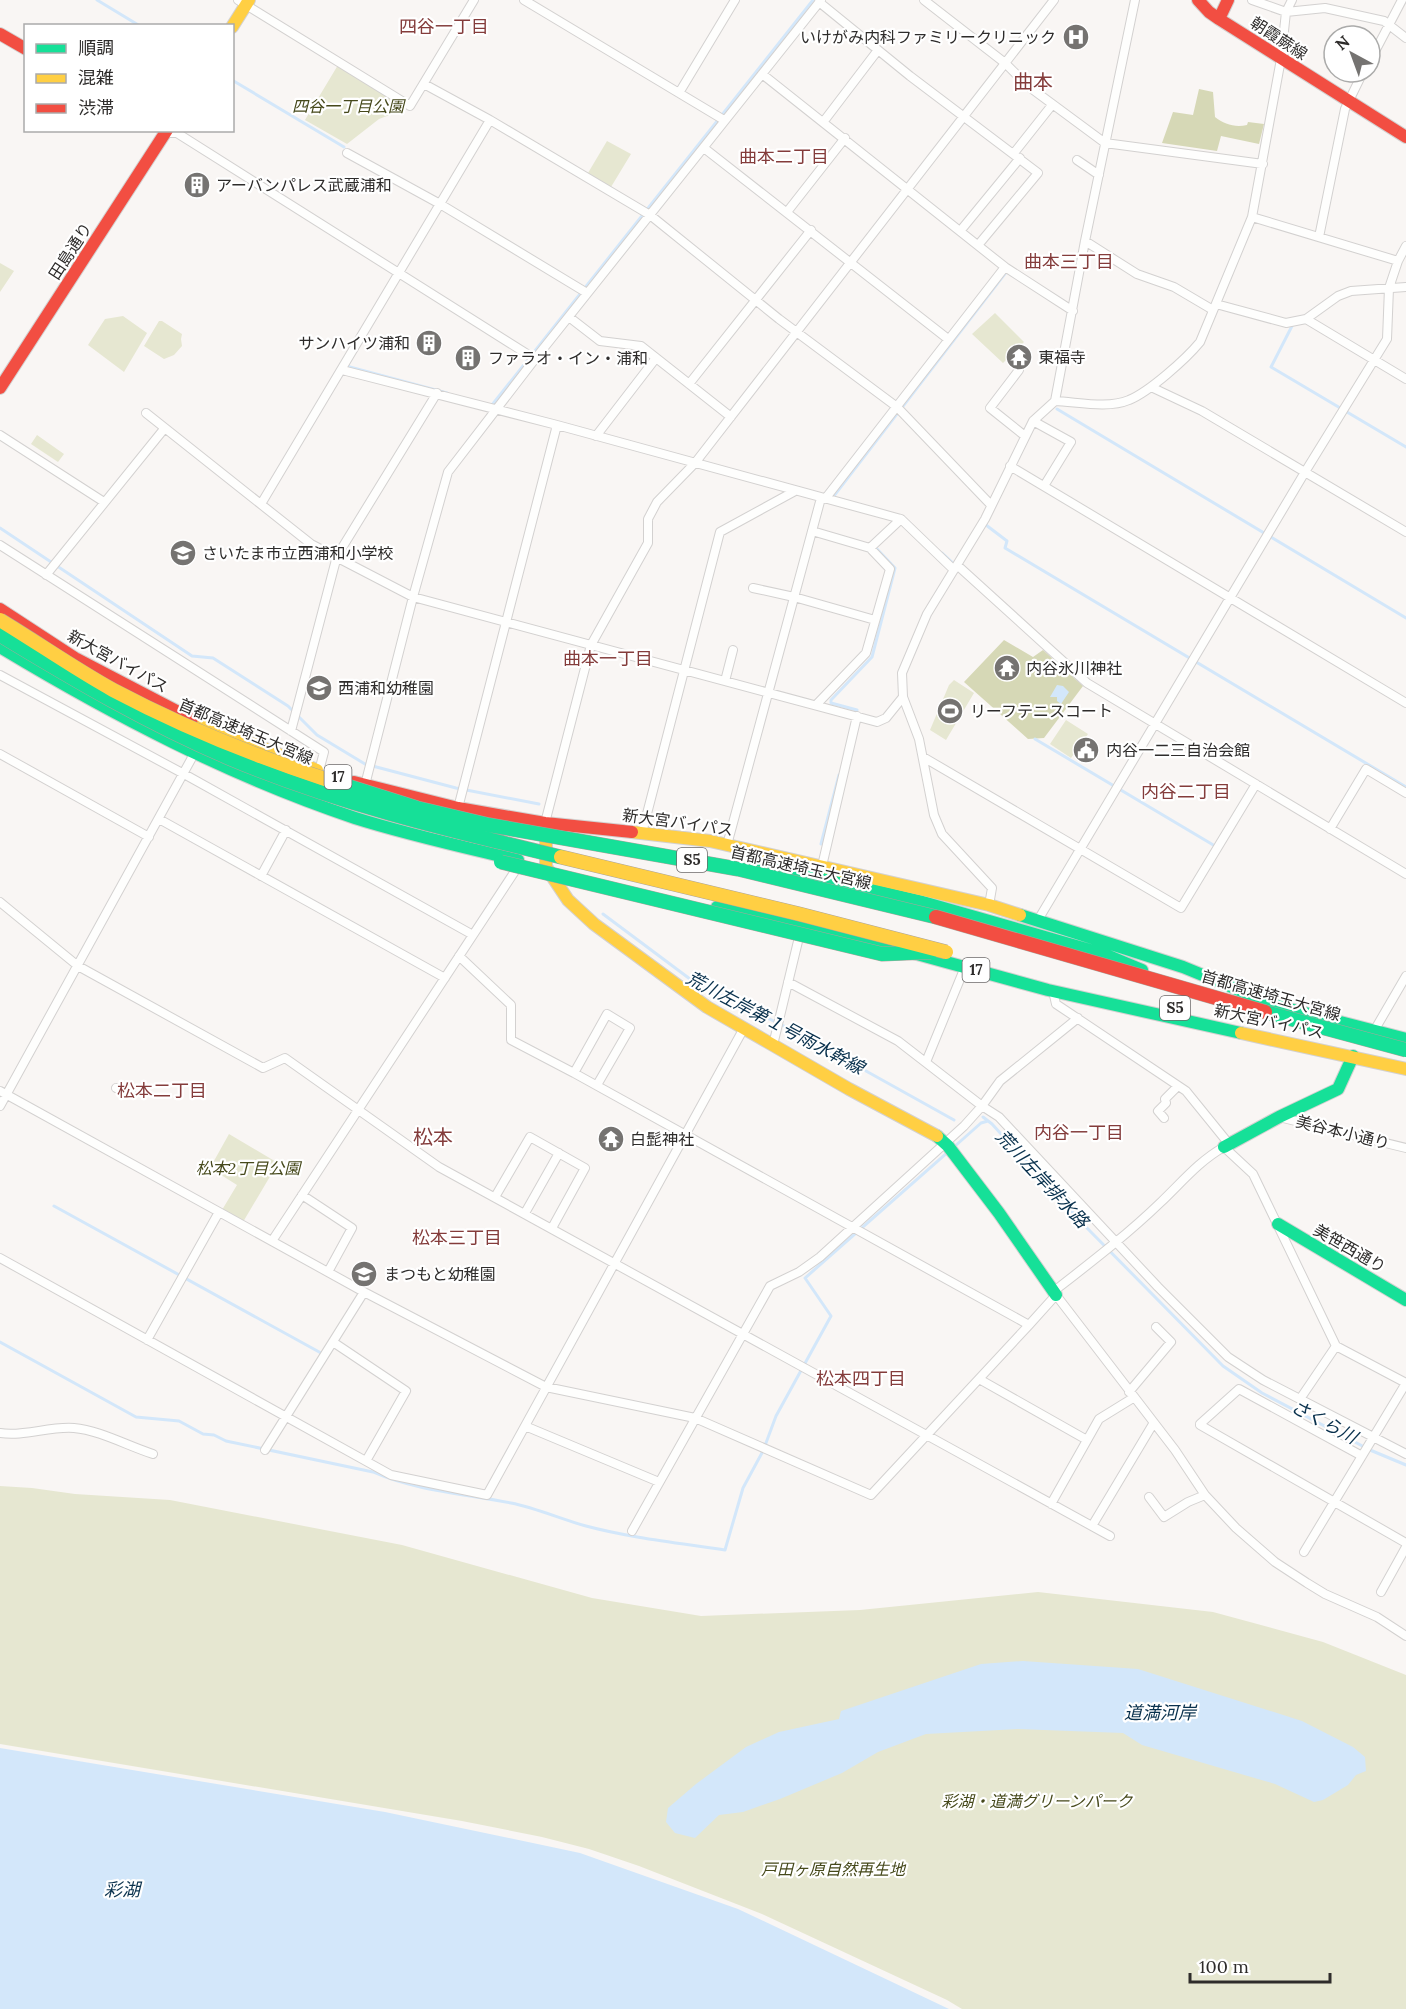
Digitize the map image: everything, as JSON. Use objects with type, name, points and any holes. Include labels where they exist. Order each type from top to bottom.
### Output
[{"type":"main road","name":"朝霞蕨線","points":[[1198,0],[1219,19],[1406,137]]},
{"type":"main road","points":[[1219,19],[1228,0]]},
{"type":"main road","points":[[233,24],[244,2]]},
{"type":"main road","points":[[0,34],[24,48]]},
{"type":"main road","name":"田島通り","points":[[0,388],[164,132]]},
{"type":"main road","name":"新大宮バイパス","points":[[0,609],[75,658],[188,717],[319,771],[458,808],[545,823],[710,841],[989,905],[1184,967],[1278,1006],[1406,1039]]},
{"type":"main road","name":"首都高速埼玉大宮線","points":[[0,620],[112,689],[165,716],[267,760],[362,792],[489,825],[738,869],[917,912],[1187,988],[1312,1026],[1406,1050]]},
{"type":"main road","name":"首都高速埼玉大宮線","points":[[0,635],[107,698],[180,735],[262,771],[370,808],[491,840],[886,935],[1052,981],[1406,1061]]},
{"type":"main road","name":"新大宮バイパス","points":[[0,647],[63,686],[194,754],[280,790],[408,834],[802,926],[1053,991],[1406,1069]]},
{"type":"main road","points":[[545,823],[546,867],[568,900],[594,924],[642,961],[707,1007],[849,1089],[925,1128],[949,1147],[999,1213],[1056,1295]]},
{"type":"main road","name":"S5","points":[[408,834],[436,849],[501,862],[882,954],[946,952]]},
{"type":"main road","name":"17","points":[[710,841],[726,854],[920,901],[1104,954],[1187,988]]},
{"type":"main road","points":[[1226,1145],[1338,1089],[1353,1056]]},
{"type":"main road","name":"美笹西通り","points":[[1278,1224],[1406,1300]]},
{"type":"street","points":[[244,2],[410,106],[474,0]]},
{"type":"street","points":[[524,0],[724,120]]},
{"type":"street","points":[[679,93],[735,0]]},
{"type":"street","points":[[924,0],[1005,63],[1028,86],[1052,105],[1105,143],[1263,164]]},
{"type":"street","points":[[545,823],[591,645],[648,543],[648,519],[657,502],[695,464],[1053,0]]},
{"type":"street","points":[[989,905],[992,888],[942,834],[934,815],[919,739],[903,697],[902,673],[927,614],[991,505],[1033,421],[1055,401],[1085,241],[1135,0]]},
{"type":"street","points":[[1252,0],[1286,12],[1325,8],[1384,21],[1406,38]]},
{"type":"street","points":[[1055,401],[1109,404],[1129,401],[1151,387],[1200,342],[1252,217],[1281,59],[1286,12],[1292,0]]},
{"type":"street","points":[[1382,36],[1402,0]]},
{"type":"street","points":[[365,785],[448,472],[587,293],[820,1],[878,50],[1038,173],[979,244]]},
{"type":"street","points":[[824,121],[878,50]]},
{"type":"street","points":[[762,74],[979,244],[1005,267],[1073,310]]},
{"type":"street","points":[[424,84],[490,120],[650,215],[797,332],[897,407],[991,505]]},
{"type":"street","points":[[1319,237],[1345,109],[1357,84]]},
{"type":"street","points":[[961,230],[1052,105]]},
{"type":"street","points":[[261,504],[490,120]]},
{"type":"street","points":[[169,132],[177,134],[535,359]]},
{"type":"street","points":[[787,212],[845,138]]},
{"type":"street","points":[[704,148],[948,339]]},
{"type":"street","points":[[347,153],[440,204],[587,293]]},
{"type":"street","points":[[1077,160],[1099,175]]},
{"type":"street","points":[[1252,217],[1398,261]]},
{"type":"street","points":[[689,384],[811,230]]},
{"type":"street","points":[[1085,241],[1137,274],[1174,287],[1215,307],[1286,323],[1306,319],[1338,296],[1352,291],[1406,287]]},
{"type":"street","points":[[1038,920],[1305,472],[1387,339],[1389,288],[1406,246]]},
{"type":"street","points":[[727,845],[812,531],[823,499],[1005,267]]},
{"type":"street","points":[[569,317],[600,341],[641,346],[731,417]]},
{"type":"street","points":[[1306,319],[1406,379]]},
{"type":"street","points":[[596,436],[656,358]]},
{"type":"street","points":[[342,370],[437,393],[901,519],[1087,683],[1406,874]]},
{"type":"street","points":[[1019,370],[990,408],[1025,436]]},
{"type":"street","points":[[1151,387],[1202,411],[1406,532]]},
{"type":"street","points":[[291,731],[337,556],[437,393]]},
{"type":"street","points":[[146,413],[311,544],[413,597],[877,722],[886,718],[903,697]]},
{"type":"street","points":[[1033,421],[1071,442],[1044,486]]},
{"type":"street","points":[[458,808],[557,425]]},
{"type":"street","points":[[46,575],[164,429]]},
{"type":"street","points":[[0,435],[104,502]]},
{"type":"street","points":[[1010,466],[1406,703]]},
{"type":"street","points":[[642,832],[720,532],[795,491]]},
{"type":"street","points":[[870,548],[901,519]]},
{"type":"street","points":[[812,531],[870,548],[890,569],[866,653],[816,705]]},
{"type":"street","points":[[0,545],[324,752],[319,771]]},
{"type":"street","points":[[753,588],[875,620]]},
{"type":"street","points":[[724,681],[733,650]]},
{"type":"street","points":[[0,675],[286,830],[473,935]]},
{"type":"street","points":[[822,866],[857,716]]},
{"type":"street","points":[[0,754],[149,837]]},
{"type":"street","points":[[0,1107],[3,1093],[78,966],[194,754]]},
{"type":"street","points":[[923,757],[1181,908],[1256,784]]},
{"type":"street","points":[[1330,829],[1366,769],[1406,793]]},
{"type":"street","points":[[159,819],[445,978]]},
{"type":"street","points":[[261,876],[286,830]]},
{"type":"street","points":[[272,1241],[522,861]]},
{"type":"street","points":[[568,900],[569,888],[573,882],[595,878]]},
{"type":"street","points":[[0,902],[78,966],[263,1068],[285,1058],[439,1167],[1110,1536]]},
{"type":"street","points":[[773,1045],[802,926]]},
{"type":"street","points":[[459,956],[511,1005],[511,1040],[574,1072],[1029,1325]]},
{"type":"street","points":[[926,1062],[965,967]]},
{"type":"street","points":[[1374,1031],[1406,976]]},
{"type":"street","points":[[788,982],[898,1041],[981,1107],[999,1117],[1115,1244],[1228,1357],[1263,1380],[1372,1440],[1406,1454]]},
{"type":"street","points":[[1053,991],[1056,1004],[1186,1091],[1226,1145],[1253,1174],[1336,1346],[1406,1383],[1304,1552]]},
{"type":"street","points":[[574,1072],[607,1014],[630,1028],[597,1085]]},
{"type":"street","points":[[632,1531],[770,1286],[799,1272],[858,1229],[949,1147],[1000,1081],[1078,1018]]},
{"type":"street","points":[[0,1258],[391,1475],[487,1495],[744,1028]]},
{"type":"street","points":[[1164,1119],[1158,1111],[1178,1086]]},
{"type":"street","points":[[116,1088],[132,1094]]},
{"type":"street","points":[[3,1093],[364,1292],[546,1387],[695,1418],[871,1495],[1029,1325],[1056,1295],[1058,1288],[1115,1244],[1206,1157],[1226,1145]]},
{"type":"street","name":"美谷本小通り","points":[[1279,1117],[1406,1148]]},
{"type":"street","points":[[495,1197],[530,1137],[585,1168],[552,1228]]},
{"type":"street","points":[[525,1213],[559,1153]]},
{"type":"street","points":[[302,1195],[352,1228],[328,1272]]},
{"type":"street","points":[[147,1340],[219,1212]]},
{"type":"street","points":[[265,1450],[364,1292]]},
{"type":"street","points":[[1056,1295],[1153,1424],[1177,1448],[1206,1495],[1236,1528],[1291,1573],[1324,1594],[1377,1617],[1406,1636]]},
{"type":"street","points":[[1051,1504],[1099,1419],[1131,1395],[1171,1342],[1156,1328]]},
{"type":"street","points":[[333,1342],[406,1391],[366,1461]]},
{"type":"street","points":[[1300,1399],[1336,1346]]},
{"type":"street","points":[[979,1379],[1088,1440]]},
{"type":"street","points":[[1363,1454],[1239,1389],[1200,1425],[1406,1543]]},
{"type":"street","points":[[1092,1526],[1153,1424]]},
{"type":"street","points":[[525,1426],[659,1482]]},
{"type":"street","points":[[0,1433],[12,1434],[54,1427],[76,1428],[97,1432],[153,1454]]},
{"type":"street","points":[[1149,1497],[1164,1517],[1188,1502],[1206,1495]]},
{"type":"street","points":[[1381,1592],[1406,1548]]},
{"type":"green space","name":"四谷一丁目公園","points":[[338,65],[400,102],[395,113],[379,119],[347,144],[305,120]]},
{"type":"green space","points":[[1199,89],[1213,92],[1215,117],[1222,122],[1238,126],[1247,125],[1248,122],[1264,124],[1259,144],[1221,136],[1217,151],[1162,143],[1173,112],[1193,115]]},
{"type":"green space","points":[[607,141],[631,154],[611,187],[588,173]]},
{"type":"green space","points":[[0,263],[14,271],[0,292]]},
{"type":"green space","points":[[995,313],[1024,342],[1003,363],[972,334]]},
{"type":"green space","points":[[123,316],[147,333],[124,372],[88,345],[105,319]]},
{"type":"green space","points":[[159,321],[182,334],[182,346],[174,355],[164,359],[144,346]]},
{"type":"green space","points":[[37,435],[64,454],[58,462],[31,444]]},
{"type":"green space","points":[[1004,640],[1033,657],[1043,650],[1083,686],[1044,738],[1028,739],[964,682]]},
{"type":"green space","name":"リーフテニスコート","points":[[954,680],[974,693],[946,740],[930,730],[949,685]]},
{"type":"green space","points":[[1066,720],[1088,734],[1071,758],[1050,744]]},
{"type":"green space","name":"松本2丁目公園","points":[[229,1134],[278,1163],[243,1222],[222,1210],[237,1185],[210,1168]]},
{"type":"green space","name":"彩湖・道満グリーンパーク","points":[[0,1486],[75,1494],[170,1500],[402,1545],[592,1598],[701,1616],[860,1610],[1038,1592],[1213,1612],[1323,1642],[1406,1675],[1406,2009],[962,2009],[762,1914],[589,1849],[462,1821],[0,1744]]},
{"type":"water","points":[[1057,685],[1063,686],[1069,692],[1061,704],[1057,701],[1057,697],[1050,697]]},
{"type":"water","name":"道満河岸","points":[[1023,1661],[1138,1669],[1302,1721],[1353,1747],[1365,1757],[1366,1771],[1356,1775],[1348,1785],[1323,1800],[1314,1802],[1275,1784],[1142,1745],[1123,1733],[1018,1729],[926,1734],[878,1752],[842,1773],[780,1799],[743,1812],[719,1815],[695,1838],[675,1833],[666,1822],[668,1808],[696,1784],[746,1747],[779,1732],[839,1719],[841,1711],[981,1664]]},
{"type":"water","name":"彩湖","points":[[0,1748],[385,1812],[580,1853],[738,1909],[949,2009],[0,2009]]},
{"type":"waterway","points":[[97,0],[137,24]]},
{"type":"waterway","points":[[492,405],[813,0]]},
{"type":"waterway","points":[[234,81],[344,147]]},
{"type":"waterway","points":[[833,497],[1007,271]]},
{"type":"waterway","points":[[1292,326],[1271,367],[1406,447]]},
{"type":"waterway","points":[[346,366],[447,393]]},
{"type":"waterway","points":[[1057,409],[1406,618]]},
{"type":"waterway","points":[[986,525],[1007,541],[1005,548],[1406,787]]},
{"type":"waterway","points":[[0,528],[192,656],[213,658],[288,706],[317,735],[365,764],[456,788],[539,804]]},
{"type":"waterway","points":[[856,714],[857,710],[831,703],[831,700],[872,657],[895,568],[877,549]]},
{"type":"waterway","points":[[942,553],[954,564]]},
{"type":"waterway","points":[[1035,739],[1215,846]]},
{"type":"waterway","points":[[821,844],[839,775]]},
{"type":"waterway","name":"荒川左岸第１号雨水幹線","points":[[603,914],[694,982],[796,1032],[954,1120]]},
{"type":"waterway","name":"荒川左岸排水路","points":[[983,1117],[1087,1228],[1223,1366],[1262,1393],[1370,1450],[1406,1465]]},
{"type":"waterway","name":"荒川左岸排水路","points":[[954,1147],[981,1123],[988,1121]]},
{"type":"waterway","points":[[0,1342],[136,1417],[179,1421],[203,1434],[214,1435],[226,1441],[373,1472],[424,1488],[520,1505],[603,1530],[725,1550],[743,1488],[763,1451],[776,1416],[831,1316],[805,1278],[949,1151]]},
{"type":"waterway","points":[[54,1206],[321,1353]]},
{"type":"traffic: fast","points":[[0,635],[141,716],[199,745],[269,774],[393,814],[561,857]]},
{"type":"traffic: fast","points":[[0,647],[129,720],[263,783],[355,818],[518,860]]},
{"type":"traffic: fast","points":[[325,779],[417,808],[489,825],[738,869],[936,917]]},
{"type":"traffic: fast","points":[[501,862],[882,954],[931,952]]},
{"type":"traffic: fast","points":[[761,863],[919,901],[1104,954],[1142,970]]},
{"type":"traffic: fast","points":[[717,907],[895,948],[1048,990],[1241,1033]]},
{"type":"traffic: fast","points":[[1020,915],[1183,967],[1278,1006],[1406,1039]]},
{"type":"traffic: fast","points":[[1265,1012],[1406,1050]]},
{"type":"traffic: fast","points":[[1224,1147],[1338,1089],[1353,1056]]},
{"type":"traffic: fast","points":[[937,1136],[948,1146],[999,1213],[1056,1295]]},
{"type":"traffic: fast","points":[[1278,1224],[1406,1300]]},
{"type":"traffic: slow","points":[[234,24],[249,0]]},
{"type":"traffic: slow","points":[[0,620],[113,690],[165,716],[217,739],[325,779]]},
{"type":"traffic: slow","points":[[192,719],[317,770]]},
{"type":"traffic: slow","points":[[546,828],[546,867],[568,900],[594,924],[707,1007],[849,1089],[937,1136]]},
{"type":"traffic: slow","points":[[632,832],[710,841],[989,905],[1020,915]]},
{"type":"traffic: slow","points":[[561,857],[946,952]]},
{"type":"traffic: slow","points":[[1241,1033],[1406,1069]]},
{"type":"traffic: jam","points":[[1198,0],[1219,19],[1406,137]]},
{"type":"traffic: jam","points":[[1219,19],[1228,0]]},
{"type":"traffic: jam","points":[[0,34],[24,48]]},
{"type":"traffic: jam","points":[[0,388],[166,132]]},
{"type":"traffic: jam","points":[[0,609],[75,658],[192,719]]},
{"type":"traffic: jam","points":[[354,782],[458,808],[545,823],[632,832]]},
{"type":"traffic: jam","points":[[936,917],[1265,1012]]},
{"type":"place","name":"いけがみ内科ファミリークリニック","points":[[1076,37]]},
{"type":"place","name":"アーバンパレス武蔵浦和","points":[[197,185]]},
{"type":"place","name":"サンハイツ浦和","points":[[429,343]]},
{"type":"place","name":"東福寺","points":[[1019,357]]},
{"type":"place","name":"ファラオ・イン・浦和","points":[[468,358]]},
{"type":"place","name":"さいたま市立西浦和小学校","points":[[183,553]]},
{"type":"place","name":"内谷氷川神社","points":[[1007,668]]},
{"type":"place","name":"西浦和幼稚園","points":[[319,688]]},
{"type":"place","name":"リーフテニスコート","points":[[950,711]]},
{"type":"place","name":"内谷一二三自治会館","points":[[1086,750]]},
{"type":"place","name":"白髭神社","points":[[611,1139]]},
{"type":"place","name":"まつもと幼稚園","points":[[364,1274]]},
{"type":"district","name":"四谷一丁目","points":[[444,27]]},
{"type":"district","name":"曲本","points":[[1033,82]]},
{"type":"district","name":"曲本二丁目","points":[[784,157]]},
{"type":"district","name":"曲本三丁目","points":[[1069,262]]},
{"type":"district","name":"曲本一丁目","points":[[608,659]]},
{"type":"district","name":"内谷二丁目","points":[[1186,792]]},
{"type":"district","name":"松本二丁目","points":[[162,1091]]},
{"type":"district","name":"内谷一丁目","points":[[1079,1133]]},
{"type":"district","name":"松本","points":[[433,1137]]},
{"type":"district","name":"松本三丁目","points":[[457,1238]]},
{"type":"district","name":"松本四丁目","points":[[861,1379]]},
{"type":"water label","name":"さくら川","points":[[1324,1422]]},
{"type":"park label","name":"戸田ヶ原自然再生地","points":[[833,1869]]}]
